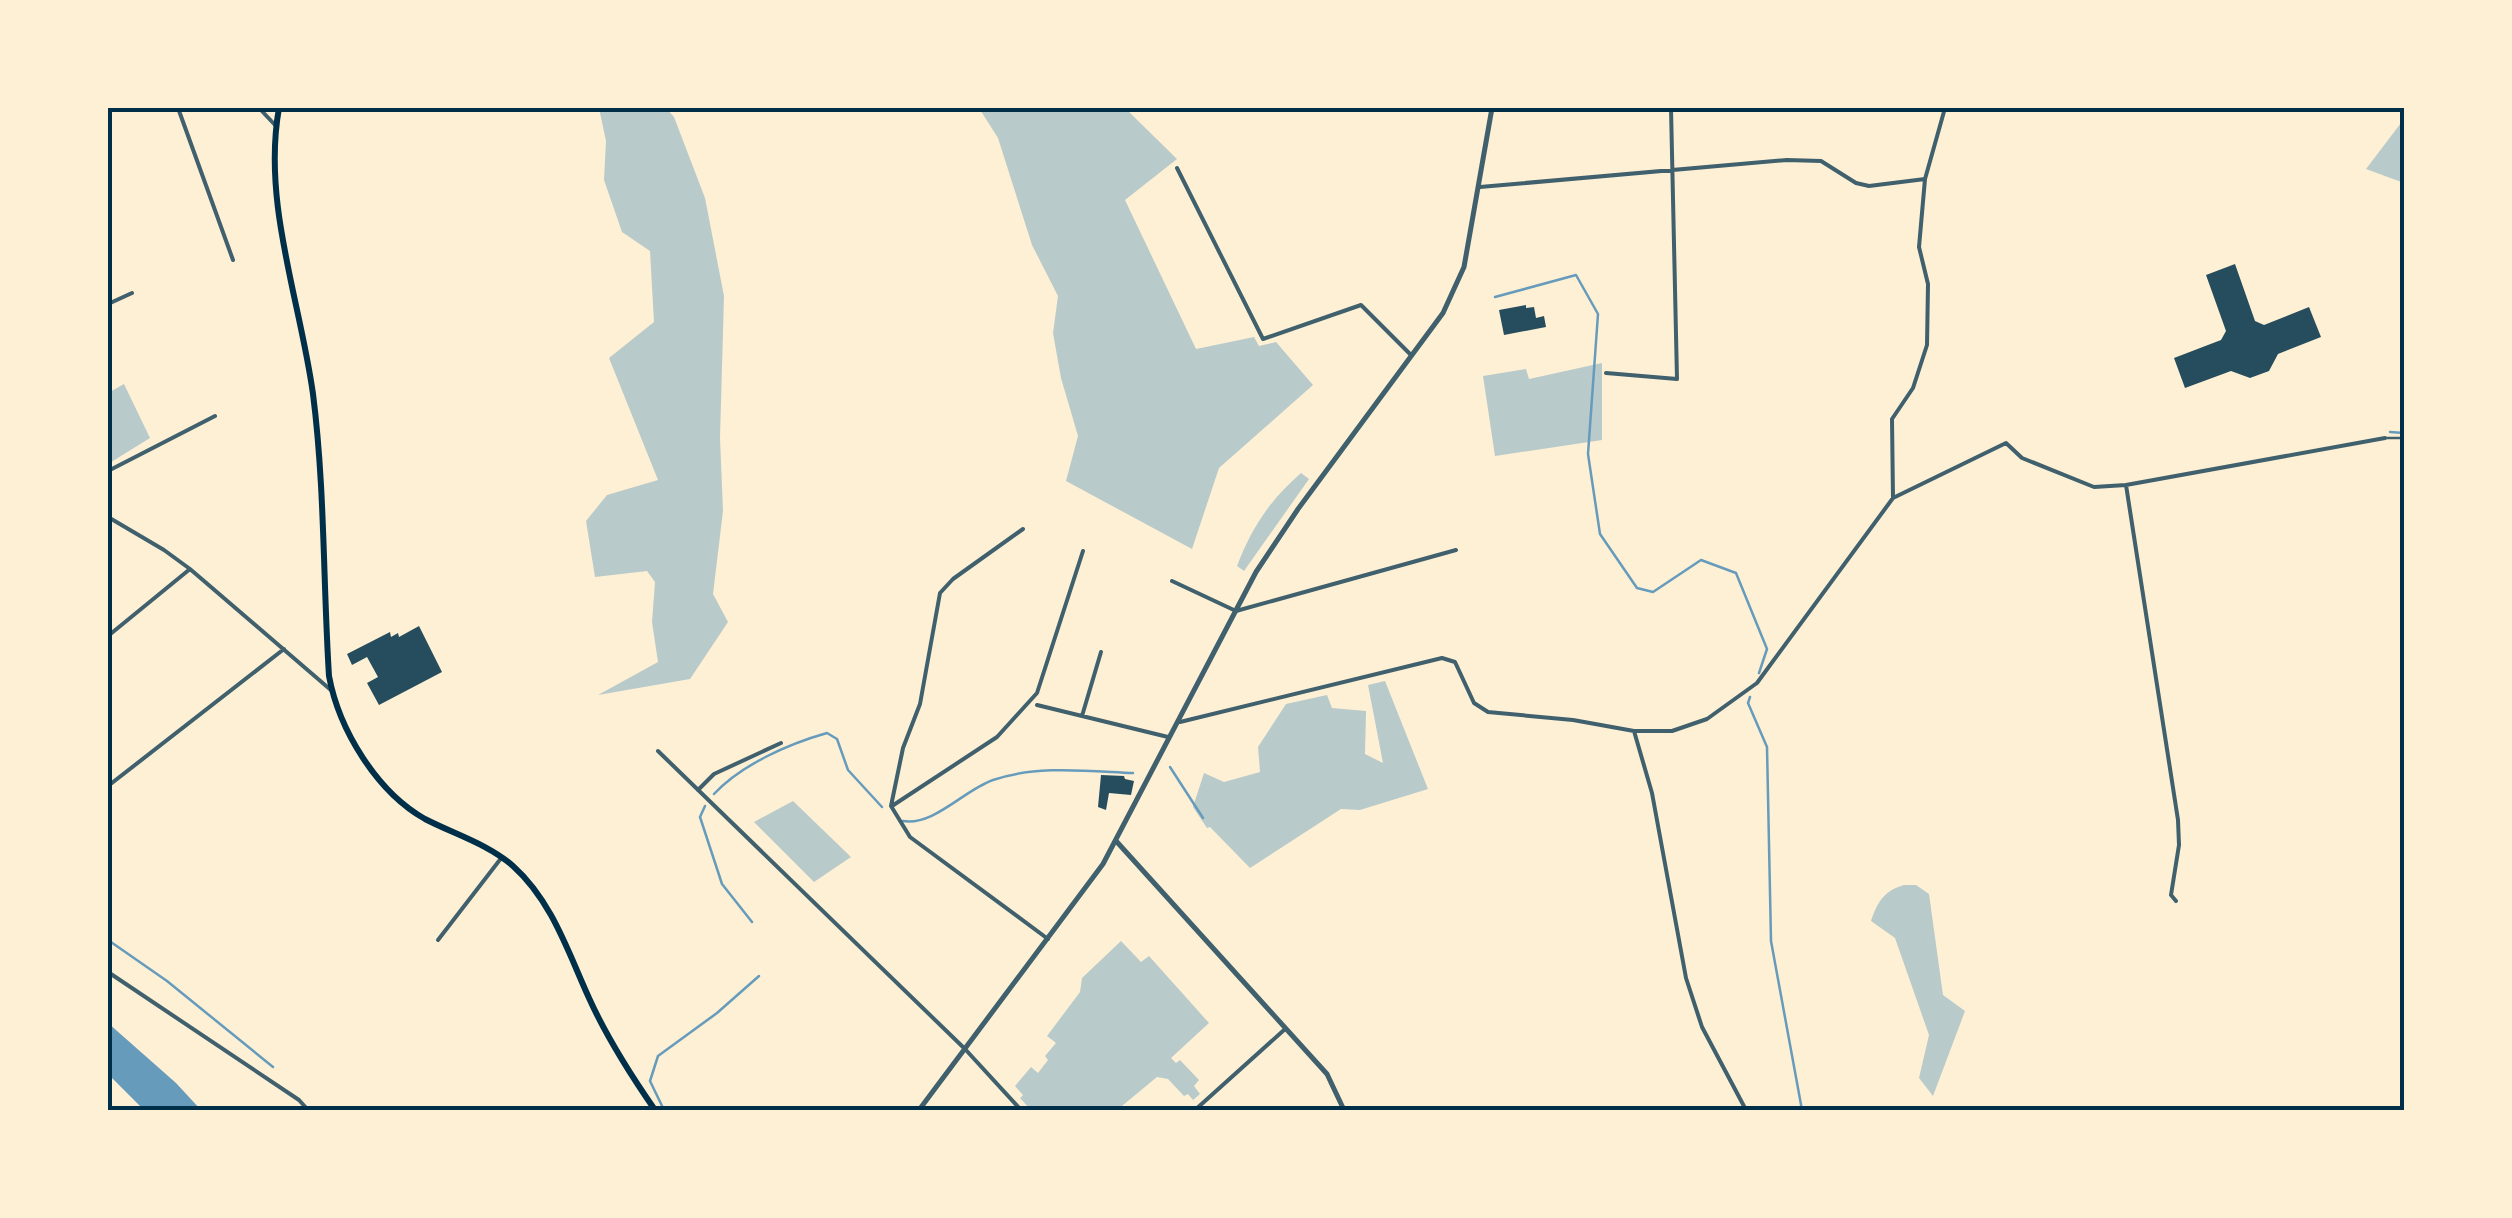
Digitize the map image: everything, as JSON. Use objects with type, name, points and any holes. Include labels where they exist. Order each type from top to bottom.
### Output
[{"type":"main road","points":[[279,108],[277,197],[303,330],[318,442],[332,691],[352,738],[390,792],[424,818],[502,858],[524,877],[546,906],[602,1025],[655,1110]]},
{"type":"street","points":[[178,108],[233,260]]},
{"type":"street","points":[[259,108],[276,126]]},
{"type":"street","points":[[919,1110],[1116,842],[1256,572],[1443,313],[1464,267],[1492,108]]},
{"type":"street","points":[[1606,373],[1677,379],[1671,108]]},
{"type":"street","points":[[1893,498],[1892,420],[1913,388],[1927,345],[1928,284],[1919,247],[1925,180],[1945,108]]},
{"type":"street","points":[[1480,187],[1787,160],[1821,161],[1868,186],[1925,180]]},
{"type":"street","points":[[1177,168],[1263,339],[1361,305],[1410,355]]},
{"type":"street","points":[[108,304],[132,293]]},
{"type":"street","points":[[108,471],[215,416]]},
{"type":"street","points":[[1180,722],[1442,658],[1455,662],[1474,703],[1488,712],[1573,720],[1634,731],[1672,731],[1707,719],[1757,683],[1893,498],[2006,443],[2022,458],[2094,487],[2126,485],[2386,438]]},
{"type":"street","points":[[2126,485],[2178,820],[2171,895],[2176,902]]},
{"type":"street","points":[[108,516],[190,569],[332,691]]},
{"type":"street","points":[[1023,529],[953,579],[940,593],[920,704],[903,748],[891,806],[910,838],[1048,939]]},
{"type":"street","points":[[1172,580],[1236,611],[1456,550]]},
{"type":"street","points":[[891,806],[997,737],[1036,694],[1084,551]]},
{"type":"street","points":[[108,636],[190,569]]},
{"type":"street","points":[[108,786],[284,649]]},
{"type":"street","points":[[1082,716],[1101,652]]},
{"type":"street","points":[[1037,705],[1172,738]]},
{"type":"street","points":[[1634,731],[1652,793],[1686,978],[1702,1027],[1746,1110]]},
{"type":"street","points":[[698,790],[714,774],[781,743]]},
{"type":"street","points":[[658,751],[965,1049],[1021,1110]]},
{"type":"street","points":[[1116,842],[1327,1074],[1344,1110]]},
{"type":"street","points":[[438,940],[502,858]]},
{"type":"street","points":[[108,972],[299,1100],[308,1110]]},
{"type":"street","points":[[1195,1110],[1286,1028]]},
{"type":"lane","points":[[2386,438],[2404,438]]},
{"type":"shaded area","points":[[599,108],[666,108],[674,117],[705,198],[724,296],[720,438],[723,511],[713,594],[728,622],[690,679],[598,695],[658,662],[652,622],[655,582],[647,571],[595,577],[586,521],[607,495],[658,480],[609,358],[654,322],[650,251],[622,232],[604,180],[606,141]]},
{"type":"shaded area","points":[[979,108],[1125,108],[1177,159],[1125,200],[1196,349],[1254,337],[1259,346],[1276,342],[1313,385],[1219,468],[1192,549],[1066,481],[1078,436],[1053,333],[1058,296],[1032,245],[998,138]]},
{"type":"shaded area","points":[[2404,119],[2404,183],[2366,169]]},
{"type":"shaded area","points":[[1602,363],[1602,440],[1495,456],[1483,376],[1526,369],[1529,379]]},
{"type":"shaded area","points":[[124,384],[150,438],[108,464],[108,393]]},
{"type":"shaded area","points":[[1301,473],[1309,479],[1244,571],[1237,566],[1249,539],[1271,504]]},
{"type":"shaded area","points":[[1385,681],[1428,789],[1360,810],[1341,809],[1250,868],[1207,828],[1193,807],[1204,773],[1224,782],[1260,772],[1258,747],[1286,704],[1327,695],[1332,708],[1366,711],[1365,754],[1383,763],[1368,685]]},
{"type":"shaded area","points":[[793,801],[851,857],[814,882],[754,822]]},
{"type":"shaded area","points":[[1904,885],[1916,885],[1929,894],[1943,995],[1965,1011],[1933,1096],[1919,1078],[1929,1035],[1895,938],[1871,921],[1883,898]]},
{"type":"shaded area","points":[[1121,941],[1141,962],[1149,956],[1209,1023],[1171,1058],[1176,1063],[1180,1060],[1199,1080],[1194,1086],[1200,1094],[1193,1100],[1168,1079],[1157,1077],[1117,1110],[1031,1110],[1015,1086],[1031,1067],[1038,1073],[1048,1060],[1045,1056],[1056,1043],[1047,1036],[1080,992],[1082,978]]},
{"type":"water","points":[[108,1023],[201,1110],[144,1110],[108,1074]]},
{"type":"building","points":[[2235,264],[2255,321],[2264,325],[2309,307],[2321,337],[2278,354],[2269,371],[2250,378],[2231,371],[2185,388],[2174,358],[2221,340],[2226,331],[2206,275]]},
{"type":"building","points":[[1534,307],[1536,318],[1544,316],[1546,327],[1504,335],[1499,310]]},
{"type":"building","points":[[419,626],[442,672],[379,705],[367,683],[378,677],[367,657],[352,665],[347,654],[390,632],[391,637],[398,633],[399,637]]},
{"type":"building","points":[[1101,775],[1124,776],[1134,781],[1131,795],[1109,793],[1106,810],[1098,807]]},
{"type":"waterway","points":[[1495,297],[1576,275],[1598,314],[1588,454],[1600,534],[1637,588],[1653,592],[1701,560],[1736,573],[1767,649],[1759,673]]},
{"type":"waterway","points":[[2390,432],[2404,433]]},
{"type":"waterway","points":[[1750,697],[1748,703],[1767,747],[1771,941],[1802,1110]]},
{"type":"waterway","points":[[714,794],[766,757],[827,733],[837,739],[848,770],[882,807]]},
{"type":"waterway","points":[[1170,767],[1203,818]]},
{"type":"waterway","points":[[903,821],[926,818],[982,785],[1010,775],[1062,770],[1133,773]]},
{"type":"waterway","points":[[705,806],[700,817],[722,884],[752,922]]},
{"type":"waterway","points":[[108,940],[167,981],[273,1067]]},
{"type":"waterway","points":[[664,1110],[650,1081],[658,1056],[759,976]]}]
